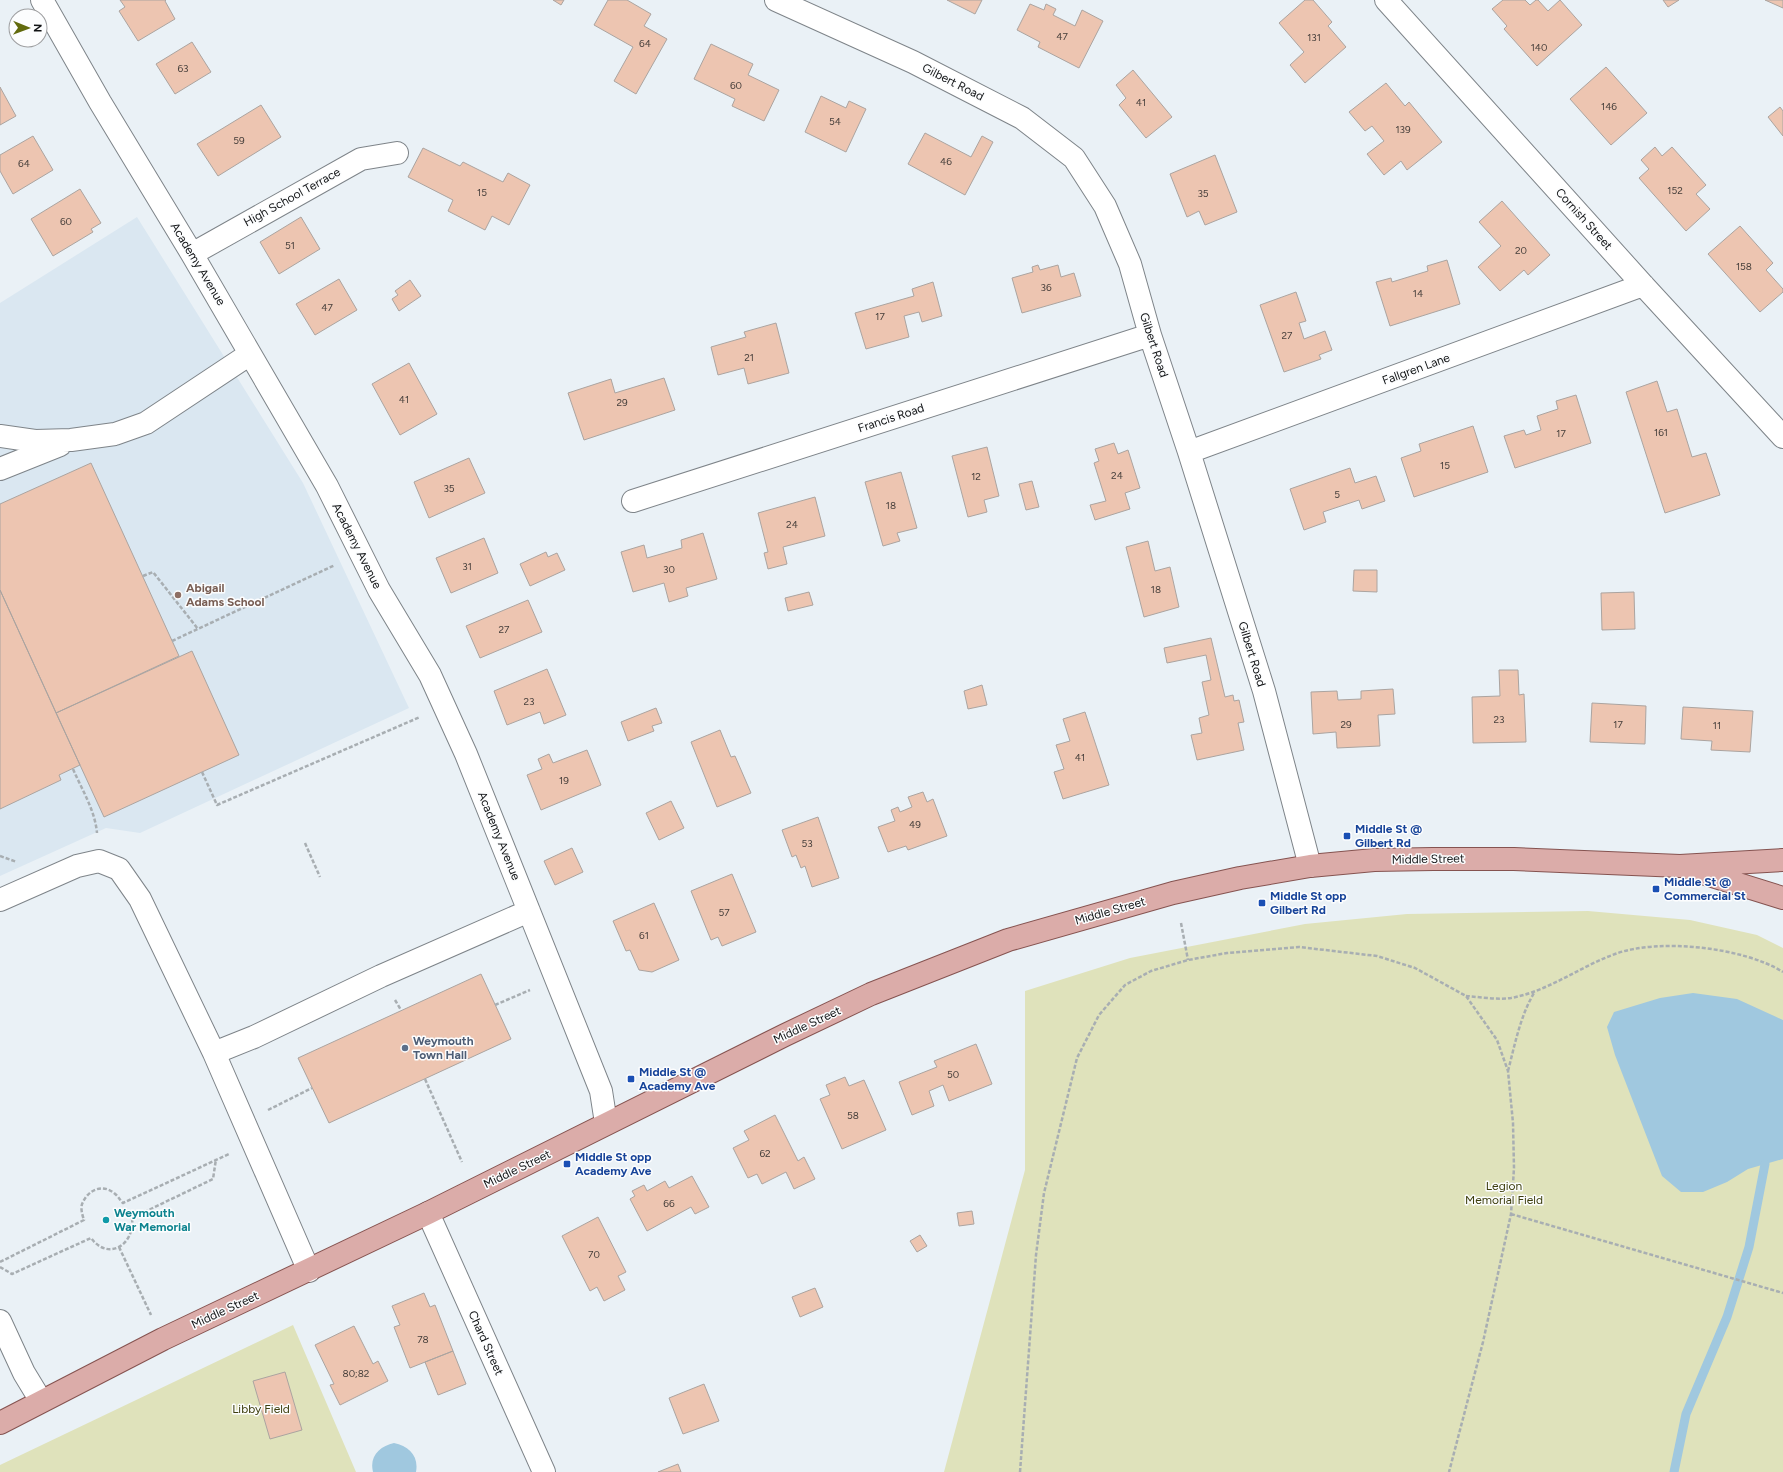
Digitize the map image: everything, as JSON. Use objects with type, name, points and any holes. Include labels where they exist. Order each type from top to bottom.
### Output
[{"type":"main road","name":"Middle Street","points":[[0,1423],[163,1339],[309,1271],[428,1213],[758,1048],[871,994],[1008,940],[1173,893],[1240,878],[1310,866],[1374,860],[1514,859],[1680,866]]},
{"type":"main road","points":[[1680,866],[1783,860]]},
{"type":"main road","points":[[1680,866],[1783,898]]},
{"type":"street","name":"Academy Avenue","points":[[42,0],[100,102],[192,254],[327,486],[379,590],[430,675],[466,754],[601,1091],[606,1123]]},
{"type":"street","name":"Gilbert Road","points":[[776,0],[913,62],[1022,118],[1074,158],[1105,206],[1130,264],[1150,335],[1190,452],[1264,692],[1310,866]]},
{"type":"street","name":"Cornish Street","points":[[1386,0],[1643,285],[1783,437]]},
{"type":"street","name":"High School Terrace","points":[[192,254],[361,159],[397,154]]},
{"type":"street","name":"Fallgren Lane","points":[[1190,452],[1643,285]]},
{"type":"street","name":"Francis Road","points":[[633,501],[1150,335]]},
{"type":"street","points":[[0,436],[35,441],[71,440],[115,434],[146,423],[250,354]]},
{"type":"street","points":[[0,469],[71,440]]},
{"type":"street","points":[[0,900],[77,866],[99,861],[119,869],[140,899],[214,1053],[309,1271]]},
{"type":"street","points":[[214,1053],[254,1037],[382,976],[529,911]]},
{"type":"street","name":"Chard Street","points":[[428,1213],[544,1472]]},
{"type":"street","points":[[0,1321],[24,1373],[41,1401]]},
{"type":"path","points":[[172,641],[360,553]]},
{"type":"path","points":[[143,576],[153,572],[198,629]]},
{"type":"path","points":[[202,772],[217,805],[444,707]]},
{"type":"path","points":[[73,769],[91,809],[96,823],[97,834]]},
{"type":"path","points":[[305,843],[320,877]]},
{"type":"path","points":[[0,856],[20,863]]},
{"type":"path","points":[[1181,923],[1188,960]]},
{"type":"path","points":[[1020,1472],[1036,1255],[1044,1193],[1077,1058],[1100,1015],[1125,985],[1151,971],[1188,960],[1227,953],[1299,946],[1377,956],[1415,968],[1466,996],[1497,1040],[1508,1071],[1513,1123],[1514,1168],[1511,1214],[1483,1342],[1448,1472]]},
{"type":"path","points":[[1466,996],[1510,998],[1534,992],[1615,954],[1647,948],[1686,946],[1728,952],[1771,964],[1783,972]]},
{"type":"path","points":[[495,1005],[536,988]]},
{"type":"path","points":[[1508,1071],[1518,1030],[1526,1007],[1534,992]]},
{"type":"path","points":[[425,1078],[462,1162]]},
{"type":"path","points":[[265,1111],[312,1088]]},
{"type":"path","points":[[0,1262],[84,1220],[82,1203],[93,1190],[100,1188],[108,1190],[114,1193],[123,1203],[216,1159],[233,1153]]},
{"type":"path","points":[[0,1266],[12,1274],[91,1238],[103,1249],[111,1250],[119,1247],[130,1236],[133,1228],[132,1218],[213,1179],[216,1159]]},
{"type":"path","points":[[1511,1214],[1783,1293]]},
{"type":"path","points":[[119,1247],[163,1339]]},
{"type":"shaded area","name":"Abigail Adams School","points":[[137,217],[303,483],[409,708],[140,833],[106,828],[0,876],[0,303]]},
{"type":"green space","name":"Legion Memorial Field","points":[[1588,911],[1690,920],[1757,935],[1783,948],[1783,1472],[944,1472],[1025,1170],[1025,991],[1130,958],[1305,924],[1407,914]]},
{"type":"green space","name":"Libby Field","points":[[293,1325],[356,1472],[0,1472],[0,1465]]},
{"type":"water","points":[[1693,993],[1737,999],[1783,1020],[1783,1159],[1748,1169],[1727,1182],[1703,1192],[1681,1192],[1662,1176],[1615,1055],[1607,1027],[1614,1012],[1660,998]]},
{"type":"water","points":[[394,1443],[408,1449],[412,1453],[416,1461],[416,1472],[373,1472],[372,1466],[374,1457],[380,1449]]},
{"type":"building","points":[[120,0],[166,0],[165,1],[175,19],[138,41],[119,11],[125,7]]},
{"type":"building","points":[[553,0],[564,0],[561,5]]},
{"type":"building","points":[[608,0],[627,0],[651,14],[644,26],[667,39],[636,94],[614,81],[633,47],[594,25]]},
{"type":"building","points":[[947,0],[982,0],[975,14]]},
{"type":"building","points":[[1305,0],[1313,0],[1332,22],[1328,26],[1346,47],[1305,83],[1290,65],[1304,52],[1279,23]]},
{"type":"building","points":[[1503,0],[1525,0],[1530,5],[1538,0],[1548,11],[1560,0],[1582,25],[1537,66],[1504,29],[1507,26],[1492,9]]},
{"type":"building","points":[[1663,0],[1679,0],[1668,7]]},
{"type":"building","points":[[1765,0],[1783,0],[1783,8]]},
{"type":"building","points":[[1030,4],[1044,10],[1046,4],[1056,9],[1053,15],[1075,26],[1082,10],[1103,21],[1079,68],[1038,47],[1040,42],[1017,30]]},
{"type":"building","points":[[192,42],[211,72],[175,94],[156,64]]},
{"type":"building","points":[[711,44],[753,64],[748,75],[779,90],[764,121],[732,106],[735,99],[694,79]]},
{"type":"building","points":[[1606,67],[1647,113],[1611,145],[1570,99]]},
{"type":"building","points":[[1133,70],[1172,117],[1146,138],[1119,105],[1126,98],[1116,85]]},
{"type":"building","points":[[1386,83],[1405,106],[1409,102],[1442,142],[1407,170],[1401,161],[1384,175],[1367,154],[1384,141],[1372,126],[1365,131],[1349,112]]},
{"type":"building","points":[[0,87],[16,116],[0,125]]},
{"type":"building","points":[[821,96],[846,108],[849,101],[866,109],[846,152],[805,132]]},
{"type":"building","points":[[261,105],[281,137],[218,176],[197,144]]},
{"type":"building","points":[[1780,107],[1783,111],[1783,136],[1768,117]]},
{"type":"building","points":[[925,133],[971,157],[982,136],[993,142],[965,195],[908,164]]},
{"type":"building","points":[[33,136],[53,170],[13,194],[0,171],[0,155]]},
{"type":"building","points":[[1655,147],[1662,156],[1672,147],[1706,185],[1696,194],[1710,209],[1686,231],[1639,178],[1649,169],[1641,160]]},
{"type":"building","points":[[423,148],[460,166],[463,162],[503,182],[508,173],[530,185],[509,225],[492,216],[485,230],[448,211],[453,200],[408,177]]},
{"type":"building","points":[[1215,155],[1237,212],[1205,225],[1199,211],[1187,217],[1170,174]]},
{"type":"building","points":[[80,189],[101,223],[91,229],[93,232],[53,256],[31,219]]},
{"type":"building","points":[[1502,201],[1550,255],[1528,275],[1524,270],[1500,291],[1478,267],[1501,246],[1479,222]]},
{"type":"building","points":[[301,217],[320,249],[279,274],[260,242]]},
{"type":"building","points":[[1740,226],[1773,263],[1766,270],[1783,289],[1783,292],[1760,312],[1708,254]]},
{"type":"building","points":[[1447,260],[1460,304],[1390,326],[1376,282],[1391,278],[1392,282],[1428,271],[1427,266]]},
{"type":"building","points":[[1038,265],[1040,270],[1058,265],[1061,277],[1074,273],[1081,296],[1022,313],[1012,278],[1033,272],[1032,267]]},
{"type":"building","points":[[339,279],[357,310],[315,335],[296,304]]},
{"type":"building","points":[[410,280],[421,296],[399,311],[392,299],[398,295],[395,291]]},
{"type":"building","points":[[933,282],[942,316],[922,322],[919,312],[904,316],[909,337],[866,349],[855,313],[914,296],[912,289]]},
{"type":"building","points":[[1296,292],[1306,321],[1299,323],[1304,339],[1325,331],[1332,350],[1319,355],[1321,359],[1284,372],[1260,305]]},
{"type":"building","points":[[776,323],[789,373],[748,384],[744,368],[718,375],[711,347],[746,337],[744,332]]},
{"type":"building","points":[[409,363],[437,414],[400,435],[372,384]]},
{"type":"building","points":[[664,378],[675,410],[584,440],[568,393],[611,379],[615,393]]},
{"type":"building","points":[[1657,381],[1667,412],[1677,409],[1692,457],[1706,453],[1720,495],[1665,513],[1626,392]]},
{"type":"building","points":[[1576,395],[1591,443],[1515,468],[1504,436],[1524,430],[1526,435],[1541,430],[1537,416],[1558,409],[1556,401]]},
{"type":"building","points":[[1473,426],[1488,472],[1414,497],[1401,458],[1421,451],[1419,444]]},
{"type":"building","points":[[1114,443],[1118,454],[1128,450],[1140,488],[1125,493],[1130,509],[1095,520],[1090,505],[1106,501],[1094,463],[1099,461],[1095,449]]},
{"type":"building","points":[[987,447],[999,496],[984,500],[987,512],[968,517],[952,456]]},
{"type":"building","points":[[469,458],[485,493],[429,518],[414,482]]},
{"type":"building","points":[[91,463],[179,656],[56,713],[0,590],[0,504]]},
{"type":"building","points":[[1350,468],[1355,483],[1376,476],[1385,501],[1362,509],[1359,500],[1323,512],[1326,522],[1304,530],[1290,489]]},
{"type":"building","points":[[901,472],[917,528],[897,533],[900,541],[883,546],[865,482]]},
{"type":"building","points":[[1032,481],[1039,507],[1026,510],[1019,484]]},
{"type":"building","points":[[815,497],[825,536],[783,547],[787,564],[768,569],[764,553],[768,552],[758,513]]},
{"type":"building","points":[[703,533],[717,579],[686,588],[688,596],[669,602],[664,583],[633,592],[621,552],[644,545],[647,558],[682,548],[681,540]]},
{"type":"building","points":[[484,538],[498,573],[451,593],[436,558]]},
{"type":"building","points":[[1148,541],[1155,571],[1170,567],[1179,607],[1144,617],[1126,547]]},
{"type":"building","points":[[546,552],[548,557],[557,553],[565,570],[530,586],[520,564]]},
{"type":"building","points":[[1354,570],[1377,570],[1377,592],[1353,591]]},
{"type":"building","points":[[0,590],[80,765],[59,775],[61,780],[0,809]]},
{"type":"building","points":[[809,592],[813,605],[788,611],[785,598]]},
{"type":"building","points":[[1634,592],[1635,629],[1602,630],[1601,593]]},
{"type":"building","points":[[528,600],[542,632],[480,658],[466,626]]},
{"type":"building","points":[[1211,638],[1225,697],[1233,695],[1234,701],[1239,700],[1244,722],[1238,723],[1244,750],[1197,760],[1191,735],[1202,733],[1199,718],[1209,715],[1202,682],[1211,680],[1206,655],[1167,663],[1164,648]]},
{"type":"building","points":[[192,651],[239,755],[104,817],[56,713]]},
{"type":"building","points":[[547,669],[566,715],[544,724],[540,712],[507,725],[494,691]]},
{"type":"building","points":[[1499,670],[1518,670],[1519,695],[1524,694],[1526,742],[1473,743],[1472,697],[1500,696]]},
{"type":"building","points":[[982,685],[987,705],[968,709],[964,691]]},
{"type":"building","points":[[1393,689],[1395,714],[1378,715],[1380,746],[1337,748],[1336,732],[1313,734],[1311,692],[1337,691],[1338,700],[1361,699],[1361,691]]},
{"type":"building","points":[[1592,703],[1646,706],[1645,744],[1590,742]]},
{"type":"building","points":[[1683,707],[1753,711],[1750,752],[1711,750],[1712,741],[1681,739]]},
{"type":"building","points":[[656,708],[662,723],[652,726],[654,731],[628,741],[621,722]]},
{"type":"building","points":[[1085,712],[1109,785],[1063,799],[1054,772],[1064,769],[1056,745],[1070,741],[1063,719]]},
{"type":"building","points":[[720,730],[731,757],[735,756],[751,793],[717,807],[691,742]]},
{"type":"building","points":[[587,750],[601,785],[541,810],[527,775],[542,769],[538,759],[549,754],[553,763]]},
{"type":"building","points":[[923,792],[927,802],[933,799],[947,836],[908,850],[906,846],[888,852],[878,827],[895,821],[891,810],[898,807],[900,812],[912,807],[908,797]]},
{"type":"building","points":[[671,801],[684,828],[659,840],[646,813]]},
{"type":"building","points":[[818,817],[839,878],[812,887],[805,866],[801,868],[796,855],[792,857],[782,830]]},
{"type":"building","points":[[572,848],[583,872],[555,885],[544,861]]},
{"type":"building","points":[[732,874],[756,932],[722,946],[718,937],[711,940],[691,891]]},
{"type":"building","points":[[654,903],[679,960],[652,972],[639,970],[630,950],[626,951],[613,921]]},
{"type":"building","name":"Weymouth Town Hall","points":[[481,974],[511,1039],[329,1123],[298,1058]]},
{"type":"building","points":[[976,1044],[992,1084],[949,1101],[943,1085],[929,1091],[934,1106],[912,1115],[899,1082],[937,1067],[934,1061]]},
{"type":"building","points":[[845,1077],[849,1086],[864,1080],[886,1130],[842,1149],[820,1099],[830,1095],[826,1085]]},
{"type":"building","points":[[775,1115],[798,1161],[804,1157],[815,1179],[794,1189],[786,1172],[762,1184],[757,1174],[748,1178],[733,1148],[749,1140],[744,1131]]},
{"type":"building","points":[[692,1176],[709,1207],[695,1214],[691,1207],[647,1231],[630,1199],[635,1196],[632,1191],[644,1185],[647,1191],[665,1181],[669,1188]]},
{"type":"building","points":[[972,1211],[974,1224],[959,1226],[957,1213]]},
{"type":"building","points":[[598,1217],[626,1272],[618,1276],[625,1290],[604,1301],[597,1287],[590,1291],[562,1236]]},
{"type":"building","points":[[920,1235],[927,1246],[917,1252],[910,1241]]},
{"type":"building","points":[[815,1288],[823,1307],[800,1317],[792,1297]]},
{"type":"building","points":[[424,1293],[430,1307],[435,1305],[453,1351],[410,1368],[394,1327],[400,1325],[392,1306]]},
{"type":"building","points":[[354,1326],[373,1364],[378,1361],[388,1381],[340,1405],[330,1385],[334,1384],[315,1345]]},
{"type":"building","points":[[453,1351],[466,1384],[438,1395],[425,1362]]},
{"type":"building","points":[[285,1372],[302,1430],[270,1439],[253,1381]]},
{"type":"building","points":[[704,1384],[719,1421],[683,1434],[669,1398]]},
{"type":"building","points":[[678,1464],[681,1472],[658,1472]]},
{"type":"waterway","points":[[1674,1472],[1686,1414],[1727,1317],[1749,1247],[1765,1164]]},
{"type":"place","name":"Abigail Adams School","points":[[178,595]]},
{"type":"place","name":"Middle St @ Gilbert Rd","points":[[1347,836]]},
{"type":"place","name":"Middle St @ Commercial St","points":[[1656,889]]},
{"type":"place","name":"Middle St opp Gilbert Rd","points":[[1262,903]]},
{"type":"place","name":"Weymouth Town Hall","points":[[405,1048]]},
{"type":"place","name":"Middle St @ Academy Ave","points":[[631,1079]]},
{"type":"place","name":"Middle St opp Academy Ave","points":[[567,1164]]},
{"type":"place","name":"Weymouth War Memorial","points":[[106,1220]]}]
